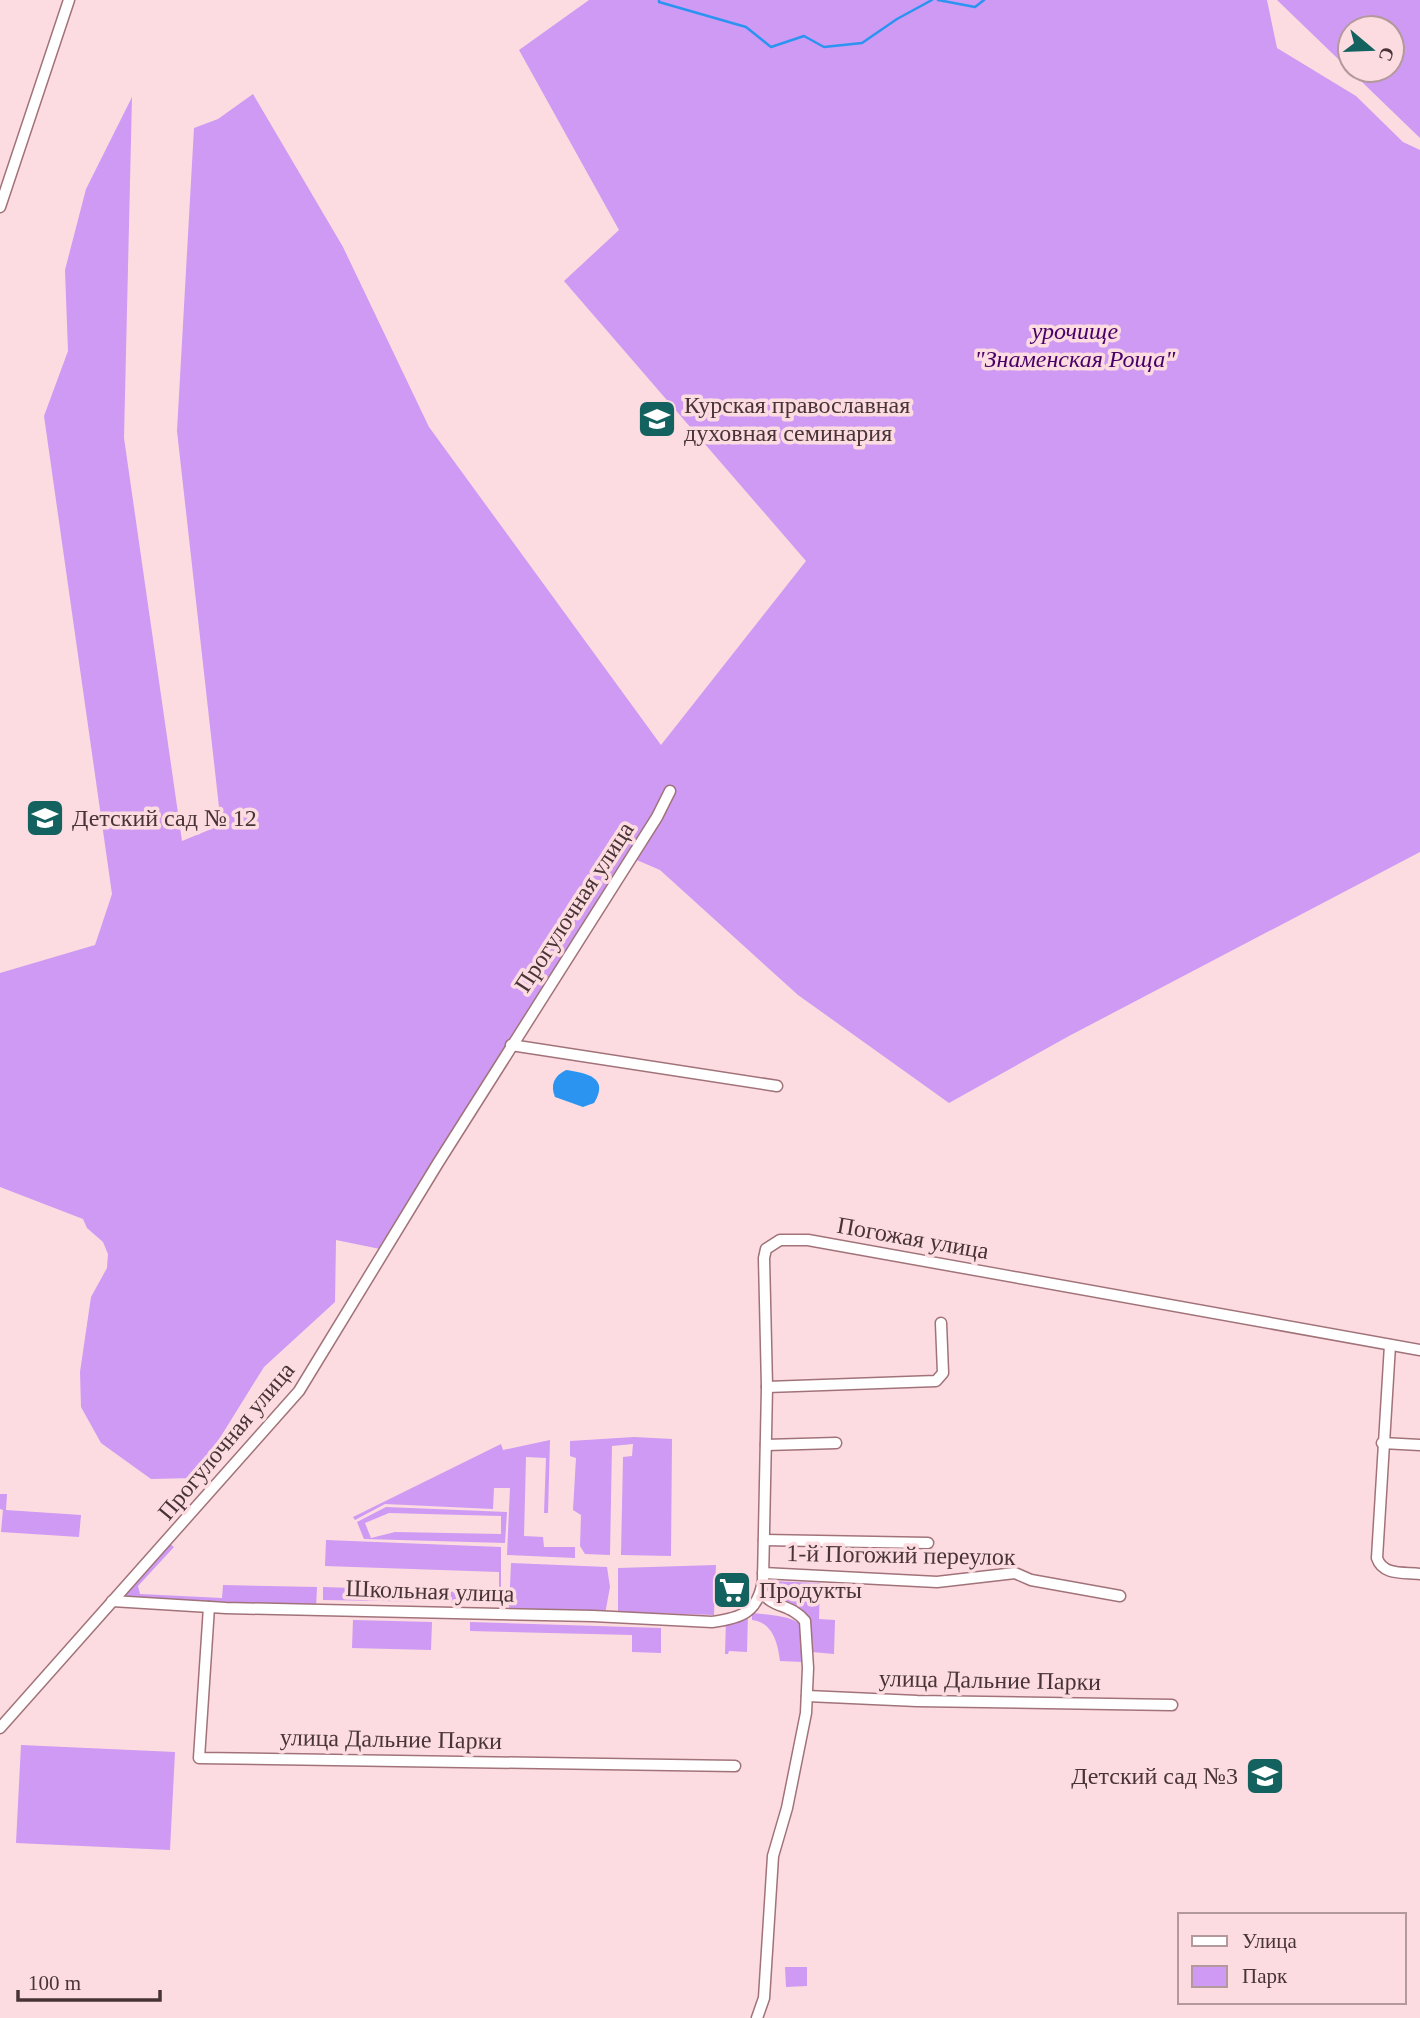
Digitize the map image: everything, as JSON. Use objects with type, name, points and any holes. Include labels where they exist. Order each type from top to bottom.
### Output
[{"type":"street","points":[[0,205],[69,0]]},
{"type":"street","name":"Прогулочная улица","points":[[0,1728],[176,1533],[299,1391],[511,1045],[657,817],[670,791]]},
{"type":"street","points":[[511,1045],[777,1086]]},
{"type":"street","name":"Погожая улица","points":[[745,1614],[755,1604],[761,1591],[765,1540],[767,1387],[764,1258],[766,1250],[780,1240],[808,1240],[1420,1350]]},
{"type":"street","points":[[767,1387],[936,1381],[943,1373],[941,1323]]},
{"type":"street","points":[[1390,1345],[1377,1558],[1380,1566],[1386,1570],[1420,1574]]},
{"type":"street","points":[[766,1445],[836,1443]]},
{"type":"street","points":[[1382,1443],[1420,1445]]},
{"type":"street","name":"1-й Погожий переулок","points":[[765,1540],[928,1543]]},
{"type":"street","name":"1-й Погожий переулок","points":[[763,1573],[937,1582],[1015,1573],[1031,1580],[1120,1596]]},
{"type":"street","points":[[757,2018],[764,1998],[773,1856],[787,1808],[807,1696],[805,1621],[794,1610],[773,1604],[761,1591]]},
{"type":"street","name":"Школьная улица","points":[[112,1601],[209,1607],[593,1616],[712,1622],[731,1620],[745,1614]]},
{"type":"street","name":"улица Дальние Парки","points":[[209,1607],[199,1758],[735,1766]]},
{"type":"street","name":"улица Дальние Парки","points":[[807,1696],[917,1701],[1172,1705]]},
{"type":"green space","name":"урочище \"Знаменская Роща\"","points":[[589,0],[1267,0],[1277,48],[1356,96],[1403,142],[1420,150],[1420,852],[1069,1036],[949,1103],[798,995],[660,870],[632,858],[390,1251],[336,1240],[335,1302],[264,1367],[195,1478],[151,1479],[101,1443],[81,1407],[80,1372],[91,1297],[107,1268],[108,1254],[103,1242],[87,1228],[83,1219],[0,1187],[0,973],[95,945],[112,894],[44,416],[68,351],[65,270],[86,189],[132,97],[124,438],[182,841],[221,825],[177,431],[194,128],[218,119],[253,94],[343,247],[429,427],[661,745],[806,561],[564,281],[619,230],[519,50]]},
{"type":"green space","points":[[1277,0],[1420,0],[1420,138],[1364,84],[1406,84],[1406,14],[1336,14],[1336,57]]},
{"type":"green space","points":[[634,1437],[672,1439],[671,1556],[621,1555],[623,1457],[632,1456],[633,1444],[612,1446],[610,1555],[585,1554],[580,1546],[581,1515],[573,1510],[576,1458],[570,1456],[570,1441]]},
{"type":"green space","points":[[550,1440],[548,1513],[544,1513],[546,1458],[526,1457],[524,1536],[543,1537],[544,1547],[575,1547],[575,1558],[507,1555],[510,1488],[494,1488],[493,1509],[385,1504],[355,1520],[353,1517],[501,1444],[503,1450]]},
{"type":"green space","points":[[0,1494],[7,1494],[6,1510],[81,1515],[79,1537],[1,1532],[3,1510],[0,1509]]},
{"type":"green space","points":[[386,1507],[507,1512],[505,1543],[364,1539],[357,1522]],"holes":[[[389,1513],[501,1516],[501,1534],[395,1532],[371,1538],[365,1523]]]},
{"type":"green space","points":[[165,1540],[174,1547],[138,1586],[140,1594],[222,1598],[223,1585],[317,1587],[316,1609],[118,1601]]},
{"type":"green space","points":[[326,1540],[501,1547],[501,1603],[323,1600],[323,1587],[499,1593],[499,1572],[325,1566]]},
{"type":"green space","points":[[511,1563],[607,1567],[610,1587],[605,1614],[509,1610]]},
{"type":"green space","points":[[716,1565],[714,1615],[618,1612],[618,1568]]},
{"type":"green space","points":[[770,1581],[820,1583],[819,1619],[835,1620],[834,1654],[812,1652],[803,1611],[788,1603],[773,1600],[769,1593]]},
{"type":"green space","points":[[748,1612],[747,1652],[729,1651],[725,1654],[726,1620]]},
{"type":"green space","points":[[752,1613],[785,1617],[802,1625],[803,1662],[780,1661],[770,1629],[752,1620]]},
{"type":"green space","points":[[353,1620],[432,1622],[431,1650],[352,1648]]},
{"type":"green space","points":[[470,1622],[661,1628],[661,1653],[632,1652],[632,1635],[470,1631]]},
{"type":"green space","points":[[21,1745],[175,1752],[170,1850],[16,1843]]},
{"type":"green space","points":[[785,1967],[807,1967],[807,1986],[786,1987]]},
{"type":"water","points":[[566,1070],[594,1078],[599,1087],[594,1103],[583,1107],[555,1097],[554,1081]]},
{"type":"waterway","points":[[659,0],[746,27],[771,47],[804,36],[824,47],[862,43],[897,19],[932,0]]},
{"type":"waterway","points":[[938,0],[975,7],[984,0]]},
{"type":"place","name":"Курская православная духовная семинария","points":[[657,419]]},
{"type":"place","name":"Детский сад № 12","points":[[45,818]]},
{"type":"place","name":"Продукты","points":[[732,1590]]},
{"type":"place","name":"Детский сад №3","points":[[1265,1776]]}]
